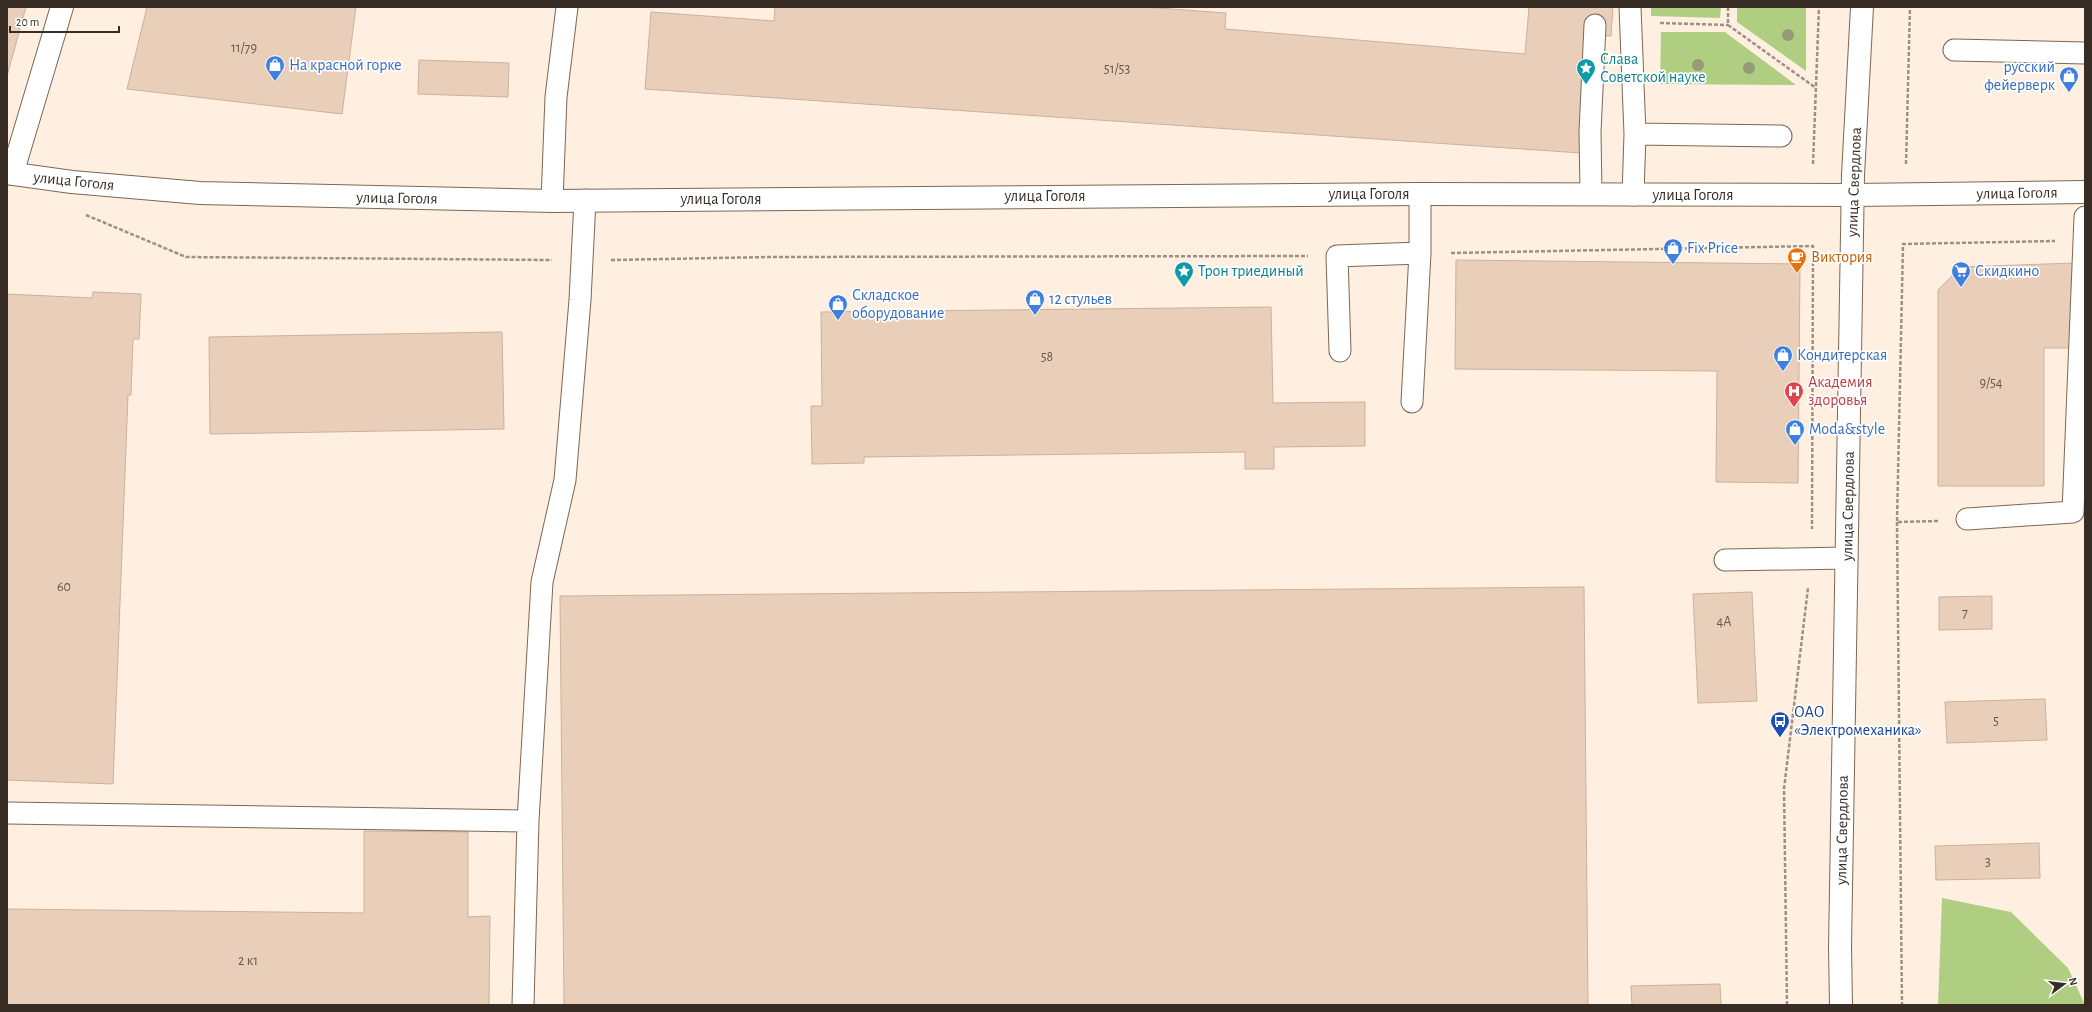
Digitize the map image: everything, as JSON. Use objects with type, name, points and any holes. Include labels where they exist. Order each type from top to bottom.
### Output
[{"type":"main road","points":[[10,173],[62,7]]},
{"type":"main road","name":"улица Свердлова","points":[[1841,1005],[1840,940],[1853,195],[1862,7]]},
{"type":"main road","name":"улица Гоголя","points":[[10,173],[72,182],[200,193],[552,201],[1420,194],[1592,193],[1853,195],[2085,192]]},
{"type":"lane","points":[[552,201],[556,97],[567,7]]},
{"type":"lane","points":[[1630,7],[1635,134],[1633,194]]},
{"type":"lane","points":[[1592,193],[1590,132],[1595,25]]},
{"type":"lane","points":[[1954,50],[2085,54]]},
{"type":"lane","points":[[1635,134],[1781,136]]},
{"type":"lane","points":[[1412,402],[1420,253],[1420,194]]},
{"type":"lane","points":[[523,1005],[528,821],[542,582],[565,480],[582,260],[585,200]]},
{"type":"lane","points":[[1967,519],[2073,512],[2085,217]]},
{"type":"lane","points":[[1340,351],[1337,256],[1420,253]]},
{"type":"lane","points":[[1725,560],[1847,558]]},
{"type":"lane","points":[[7,813],[528,821]]},
{"type":"path","points":[[1728,7],[1728,25]]},
{"type":"path","points":[[1813,167],[1819,7]]},
{"type":"path","points":[[1906,167],[1910,7]]},
{"type":"path","points":[[1658,23],[1728,25],[1816,88]]},
{"type":"path","points":[[83,214],[186,257],[582,260],[769,257],[1337,256]]},
{"type":"path","points":[[1902,1005],[1897,522],[1903,244],[2084,240]]},
{"type":"path","points":[[1420,253],[1813,246],[1812,559],[1784,789],[1787,1005]]},
{"type":"path","points":[[1897,522],[1967,519]]},
{"type":"green space","points":[[1651,7],[1721,7],[1720,18],[1651,16]]},
{"type":"green space","points":[[1737,7],[1806,7],[1806,71],[1737,22]]},
{"type":"green space","points":[[1661,32],[1725,32],[1796,85],[1660,84]]},
{"type":"green space","points":[[1942,898],[2011,912],[2068,968],[2085,1005],[1938,1005]]},
{"type":"building","points":[[7,7],[26,7],[7,76]]},
{"type":"building","points":[[147,7],[356,7],[342,114],[127,89]]},
{"type":"building","points":[[775,7],[1144,7],[1226,13],[1225,29],[1525,54],[1529,7],[1613,7],[1611,36],[1590,35],[1581,153],[645,89],[651,12],[774,21]]},
{"type":"building","points":[[419,60],[509,63],[508,97],[418,94]]},
{"type":"building","points":[[1456,260],[1800,264],[1798,483],[1716,482],[1717,371],[1455,369]]},
{"type":"building","points":[[2074,263],[2073,348],[2044,348],[2044,486],[1938,486],[1938,290],[1961,267]]},
{"type":"building","points":[[93,292],[141,294],[139,339],[133,339],[131,395],[128,395],[113,784],[7,780],[7,294],[92,298]]},
{"type":"building","points":[[1271,307],[1273,403],[1365,402],[1365,446],[1274,447],[1274,469],[1245,469],[1245,452],[864,457],[864,463],[812,464],[811,406],[822,406],[821,312]]},
{"type":"building","points":[[502,332],[504,429],[210,434],[209,337]]},
{"type":"building","points":[[1584,587],[1588,1005],[564,1005],[560,596]]},
{"type":"building","points":[[1752,592],[1757,701],[1698,703],[1693,594]]},
{"type":"building","points":[[1992,596],[1992,629],[1939,630],[1939,597]]},
{"type":"building","points":[[2045,699],[2047,740],[1947,743],[1945,702]]},
{"type":"building","points":[[364,831],[468,832],[468,917],[490,916],[489,1005],[7,1005],[7,909],[364,913]]},
{"type":"building","points":[[2039,843],[2040,878],[1936,880],[1935,846]]},
{"type":"building","points":[[1720,984],[1721,1005],[1632,1005],[1631,986]]},
{"type":"place","name":"На красной горке","points":[[275,82]]},
{"type":"place","name":"Слава Советской науке","points":[[1586,85]]},
{"type":"place","name":"русский фейерверк","points":[[2069,93]]},
{"type":"place","name":"Fix Price","points":[[1673,265]]},
{"type":"place","name":"Виктория","points":[[1797,274]]},
{"type":"place","name":"Трон триединый","points":[[1184,288]]},
{"type":"place","name":"Скидкино","points":[[1961,288]]},
{"type":"place","name":"12 стульев","points":[[1035,316]]},
{"type":"place","name":"Складское оборудование","points":[[838,321]]},
{"type":"place","name":"Кондитерская","points":[[1783,372]]},
{"type":"place","name":"Академия здоровья","points":[[1794,408]]},
{"type":"place","name":"Moda&style","points":[[1795,446]]},
{"type":"place","name":"ОАО «Электромеханика»","points":[[1780,738]]}]
